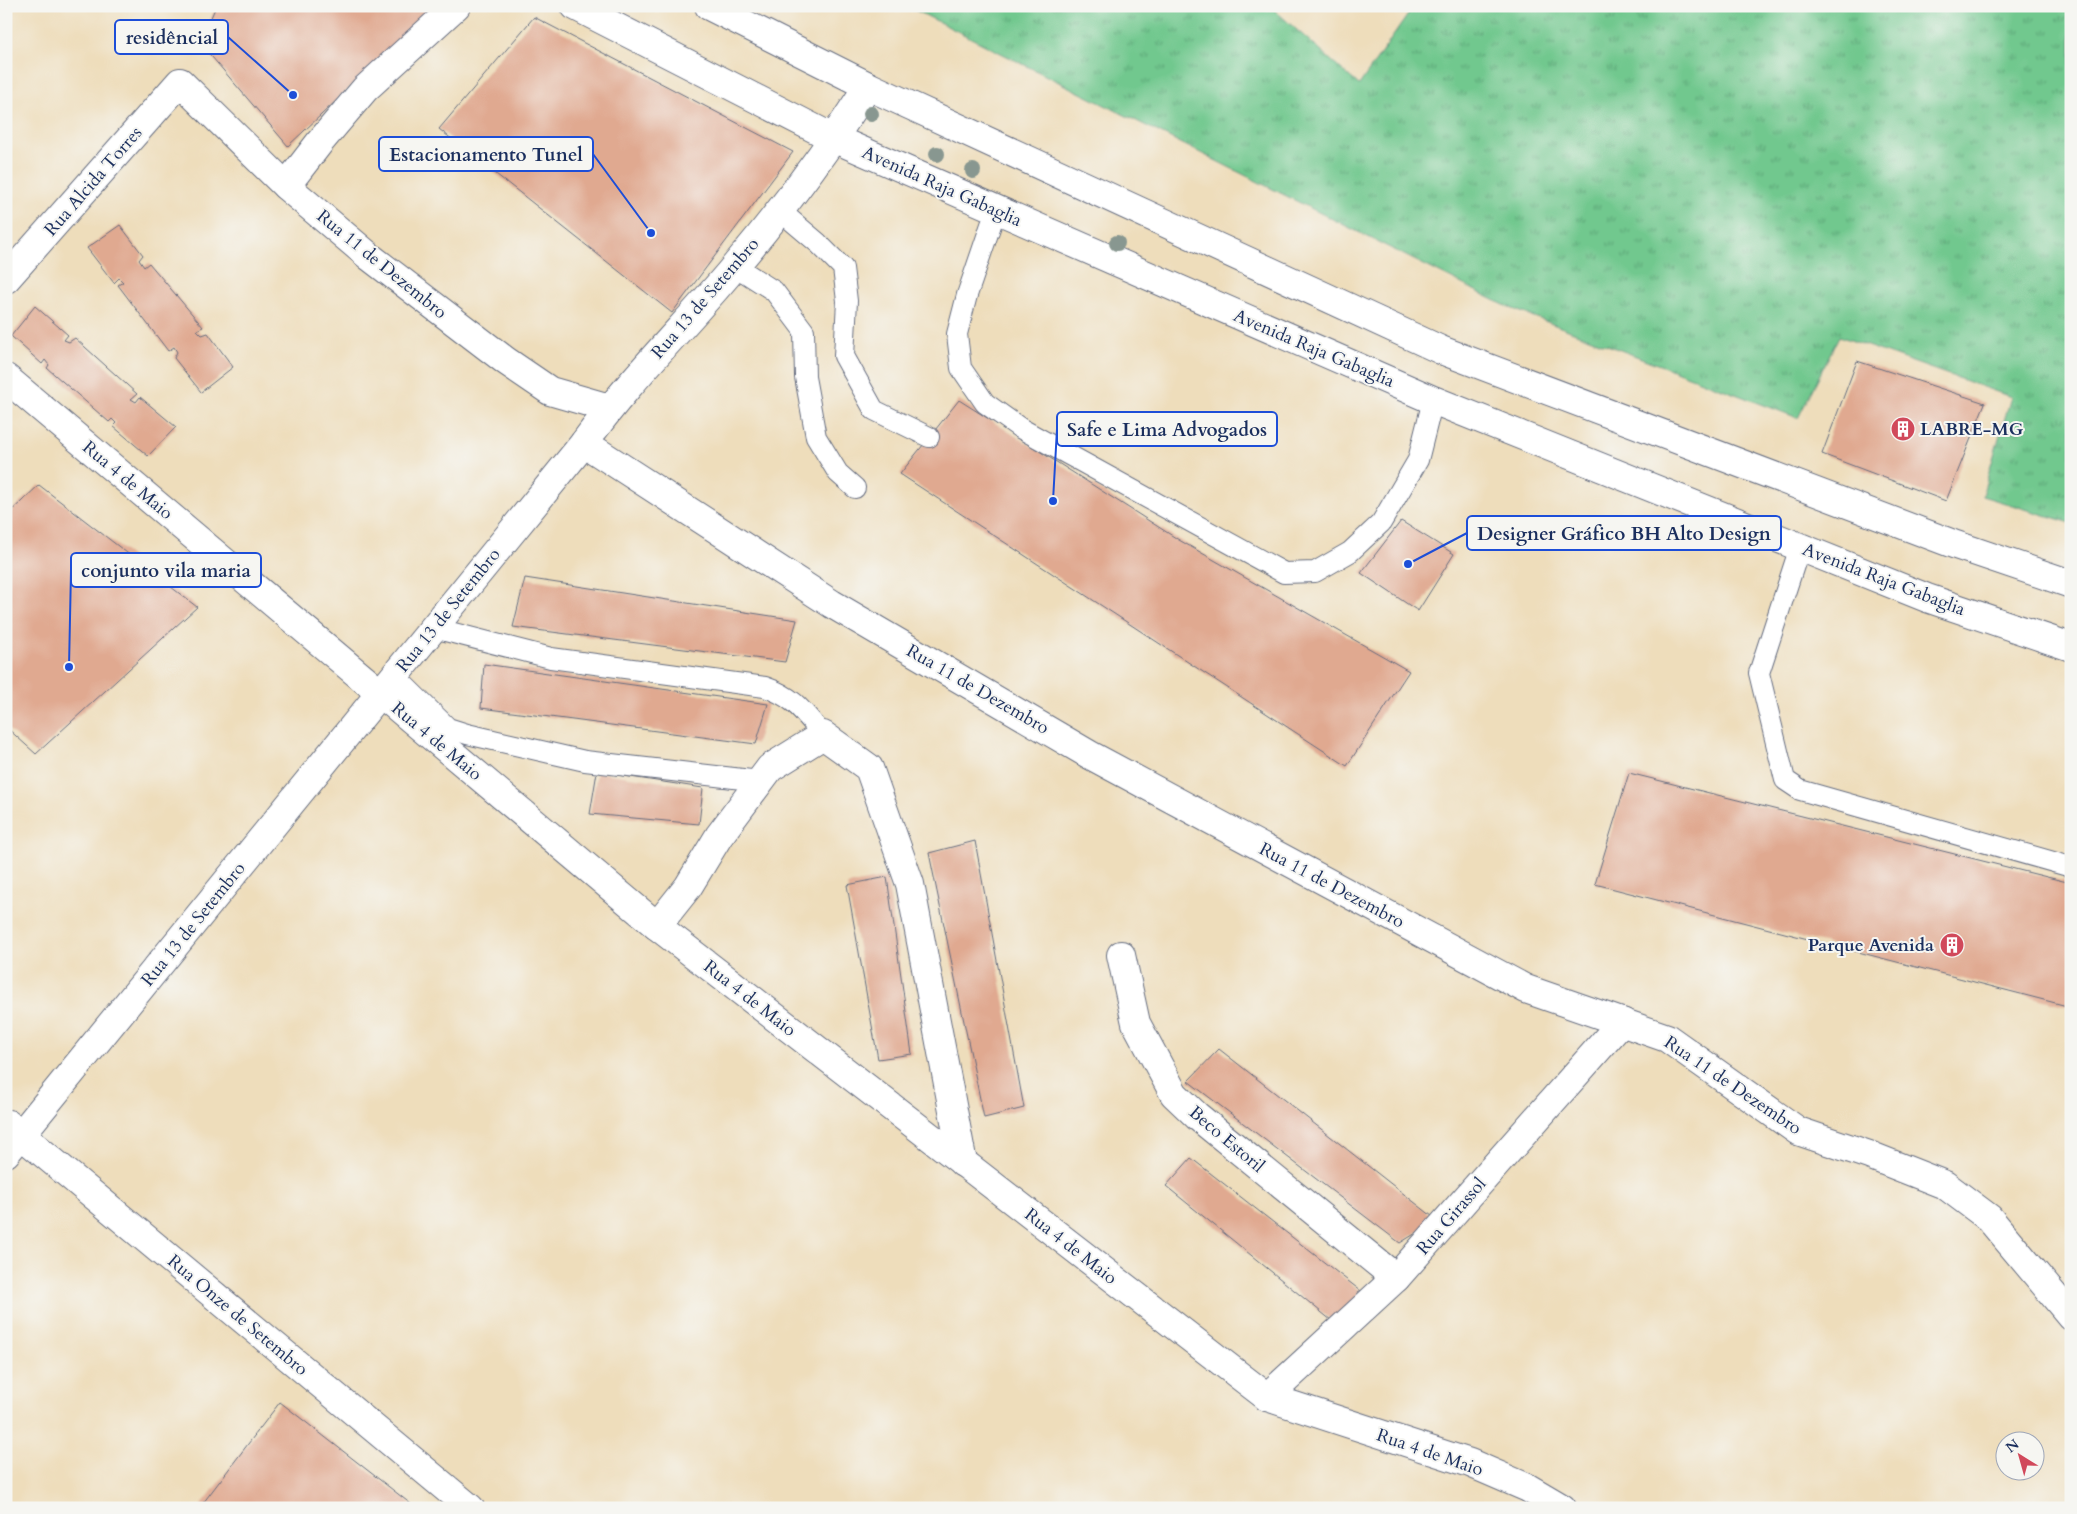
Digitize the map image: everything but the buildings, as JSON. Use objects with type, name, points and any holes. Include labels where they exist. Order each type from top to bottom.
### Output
[{"type":"street","points":[[286,186],[365,89],[456,6]]},
{"type":"street","name":"Avenida Raja Gabaglia","points":[[575,6],[835,139],[1433,400],[1927,598],[2071,647]]},
{"type":"street","points":[[709,6],[868,86],[1441,350],[1956,545],[2071,584]]},
{"type":"street","name":"Rua 11 de Dezembro","points":[[180,82],[286,186],[370,257],[506,361],[550,391],[609,408]]},
{"type":"street","name":"Rua Alcida Torres","points":[[6,279],[180,82]]},
{"type":"street","name":"Rua 13 de Setembro","points":[[11,1137],[388,685],[584,443],[609,408],[735,266],[835,139],[868,86]]},
{"type":"street","name":"Rua 4 de Maio","points":[[6,378],[388,685],[657,926],[1267,1397],[1470,1463],[1528,1488],[1562,1508]]},
{"type":"street","name":"Rua 11 de Dezembro","points":[[584,443],[832,604],[1090,755],[1526,989],[1667,1038],[1798,1132],[1870,1155],[1945,1185],[1988,1218],[2071,1316]]},
{"type":"street","points":[[657,926],[688,887],[719,836],[770,768],[823,735],[869,768],[910,884],[963,1163]]},
{"type":"street","name":"Beco Estoril","points":[[1121,955],[1136,1024],[1174,1094],[1197,1116],[1396,1278]]},
{"type":"street","name":"Rua Girassol","points":[[1267,1397],[1396,1278],[1622,1022]]},
{"type":"street","name":"Rua Onze de Setembro","points":[[11,1137],[470,1508]]},
{"type":"lane","points":[[779,210],[818,243],[843,268],[847,301],[844,356],[874,410],[929,437]]},
{"type":"lane","points":[[996,210],[967,295],[958,334],[960,368],[985,403],[1020,428],[1284,573],[1315,572],[1350,552],[1381,523],[1418,460],[1433,400]]},
{"type":"lane","points":[[735,266],[774,291],[804,331],[804,377],[816,437],[838,473],[855,488]]},
{"type":"lane","points":[[1800,547],[1759,673],[1785,780],[1800,790],[2071,866]]},
{"type":"lane","points":[[434,628],[551,658],[765,687],[791,698],[823,735]]},
{"type":"lane","points":[[388,685],[448,728],[467,734],[585,761],[760,782]]},
{"type":"green space","points":[[907,6],[1270,6],[1359,85],[1414,6],[2071,6],[2071,523],[1982,496],[2011,397],[1839,336],[1798,418],[1508,307]]},
{"type":"place","name":"residêncial","points":[[293,95]]},
{"type":"place","name":"Estacionamento Tunel","points":[[651,233]]},
{"type":"place","name":"LABRE-MG","points":[[1903,429]]},
{"type":"place","name":"Safe e Lima Advogados","points":[[1053,501]]},
{"type":"place","name":"Designer Gráfico BH Alto Design","points":[[1408,564]]},
{"type":"place","name":"conjunto vila maria","points":[[69,667]]},
{"type":"place","name":"Parque Avenida","points":[[1952,945]]}]
